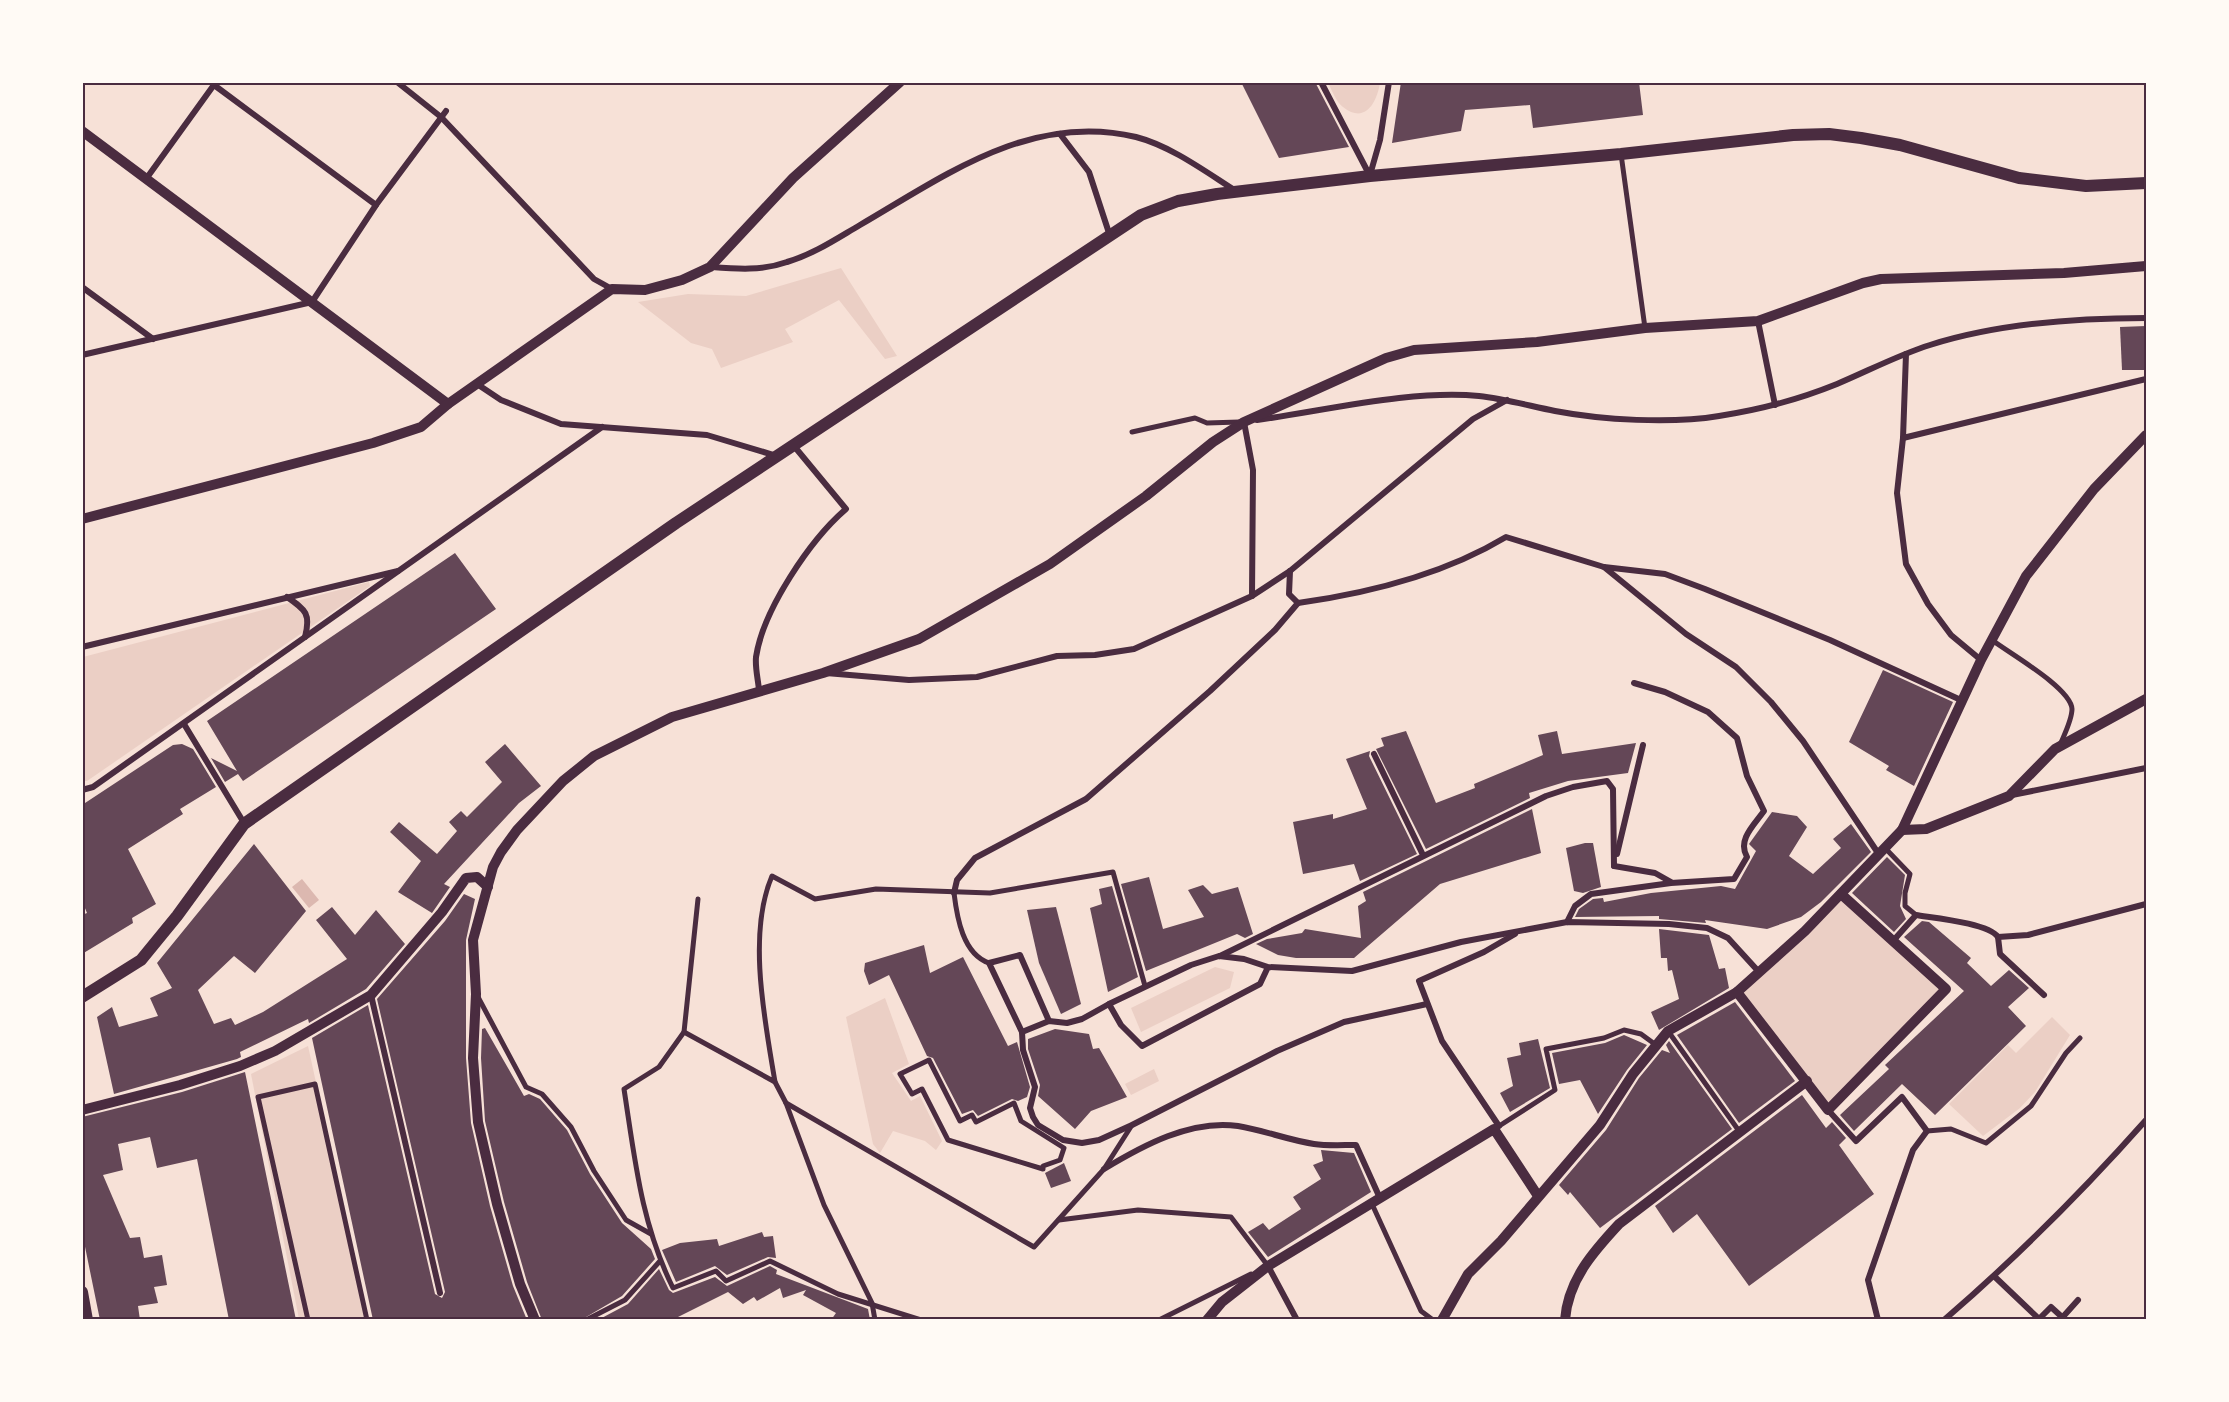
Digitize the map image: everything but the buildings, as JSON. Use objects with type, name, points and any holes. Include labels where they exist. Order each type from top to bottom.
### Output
[{"type":"main road","points":[[82,997],[141,960],[177,916],[244,824],[676,523],[1109,233],[1141,215],[1178,201],[1239,192],[1370,176],[1621,154],[1792,135],[1829,134],[1900,145],[2019,178],[2086,186],[2146,183]]},
{"type":"main road","points":[[82,1292],[87,1320]]},
{"type":"street","points":[[397,82],[441,117],[594,279],[612,289],[645,290],[682,280],[710,267],[793,178],[900,82]]},
{"type":"street","points":[[1321,82],[1370,176]]},
{"type":"street","points":[[1370,176],[1380,140],[1389,82]]},
{"type":"street","points":[[146,179],[215,84],[376,205]]},
{"type":"street","points":[[82,355],[312,302],[376,205],[446,111]]},
{"type":"street","points":[[82,131],[448,404]]},
{"type":"street","points":[[710,267],[747,270],[785,263],[821,249],[932,183],[996,150],[1039,135],[1103,132],[1138,138],[1171,152],[1239,192]]},
{"type":"street","points":[[1060,134],[1089,172],[1109,233]]},
{"type":"street","points":[[1621,154],[1645,328]]},
{"type":"street","points":[[536,1320],[520,1284],[500,1215],[478,1122],[473,1058],[476,994],[473,940],[493,867],[517,830],[563,782],[594,756],[672,717],[823,673],[919,639],[1019,584],[1146,496],[1213,442],[1244,422],[1386,358],[1414,350],[1537,342],[1645,328],[1758,321],[1863,283],[1881,279],[2064,273],[2146,266]]},
{"type":"street","points":[[82,287],[153,339]]},
{"type":"street","points":[[82,519],[373,443],[422,427],[448,404],[612,289]]},
{"type":"street","points":[[1132,432],[1195,418],[1207,423],[1244,422],[1409,398],[1477,396],[1557,411],[1657,420],[1717,417],[1775,405],[1836,385],[1906,354],[1966,334],[2003,327],[2108,318],[2146,318]]},
{"type":"street","points":[[1758,321],[1775,405]]},
{"type":"street","points":[[1906,354],[1904,438],[1897,493],[1906,564],[1928,604],[1951,635],[1981,660]]},
{"type":"street","points":[[1904,438],[2146,379]]},
{"type":"street","points":[[477,384],[501,400],[561,424],[707,435],[777,456]]},
{"type":"street","points":[[823,673],[909,680],[977,677],[1057,656],[1095,655],[1134,649],[1252,596],[1290,571],[1473,419],[1507,400]]},
{"type":"street","points":[[1244,422],[1253,470],[1252,596]]},
{"type":"street","points":[[82,790],[93,787],[184,724],[602,427]]},
{"type":"street","points":[[1442,1320],[1468,1274],[1501,1241],[1600,1125],[1668,1031],[1737,992],[1841,894],[1902,830],[1964,702],[1981,660],[2026,576],[2094,489],[2146,435]]},
{"type":"street","points":[[759,690],[756,661],[759,644],[779,600],[814,542],[846,509],[793,445]]},
{"type":"street","points":[[1049,1021],[1020,955],[989,963],[978,959],[964,937],[957,913],[954,893],[957,880],[975,858],[1086,799],[1210,691],[1275,630],[1298,603],[1330,599],[1431,574],[1473,557],[1506,537],[1604,567],[1665,574],[1830,640],[1964,702]]},
{"type":"street","points":[[1604,567],[1686,634],[1736,667],[1771,702],[1803,741],[1882,851],[1910,874],[1905,892],[1905,906],[1916,915],[1977,926],[1996,933],[2000,954],[2044,995]]},
{"type":"street","points":[[82,647],[401,570]]},
{"type":"street","points":[[1290,571],[1289,594],[1298,603]]},
{"type":"street","points":[[287,597],[306,613],[309,623],[305,638]]},
{"type":"street","points":[[1992,640],[2050,681],[2070,700],[2072,711],[2060,746]]},
{"type":"street","points":[[1567,922],[1575,906],[1591,894],[1671,883],[1734,879],[1747,857],[1743,849],[1744,840],[1764,811],[1747,776],[1737,738],[1708,712],[1665,692],[1634,683]]},
{"type":"street","points":[[2009,796],[2060,746],[2146,699]]},
{"type":"street","points":[[184,724],[244,824]]},
{"type":"street","points":[[1614,866],[1643,745]]},
{"type":"street","points":[[1374,754],[1423,855]]},
{"type":"street","points":[[1902,830],[1926,829],[2009,796],[2146,768]]},
{"type":"street","points":[[1022,1032],[1049,1021],[1067,1023],[1191,965],[1219,956],[1546,796],[1573,787],[1607,782],[1613,789],[1614,866]]},
{"type":"street","points":[[1614,866],[1654,873],[1671,883]]},
{"type":"street","points":[[875,1320],[872,1303],[824,1205],[786,1103],[775,1082],[762,999],[761,916],[772,876],[815,899],[876,889],[990,893],[1113,872],[1145,986]]},
{"type":"street","points":[[82,1110],[180,1085],[240,1066],[275,1051],[371,995],[442,912],[466,878],[477,877],[488,887]]},
{"type":"street","points":[[1828,1110],[1946,989],[1841,894]]},
{"type":"street","points":[[698,899],[684,1032],[659,1067],[624,1089],[642,1205],[660,1261],[673,1288],[716,1271],[726,1281],[770,1261],[838,1294],[921,1320]]},
{"type":"street","points":[[1998,937],[2028,935],[2146,904]]},
{"type":"street","points":[[1893,941],[1916,915]]},
{"type":"street","points":[[1219,956],[1244,959],[1268,968],[1352,970],[1461,942],[1567,922],[1669,924],[1707,928],[1728,938],[1759,972]]},
{"type":"street","points":[[1521,931],[1484,952],[1419,981],[1451,1056],[1538,1196]]},
{"type":"street","points":[[989,963],[1022,1032],[1023,1050],[1035,1087],[1030,1108],[1038,1125],[1063,1140],[1082,1143],[1099,1140],[1132,1125],[1277,1051],[1344,1022],[1427,1004]]},
{"type":"street","points":[[1109,1004],[1121,1025],[1142,1046],[1260,984],[1268,968]]},
{"type":"street","points":[[1737,992],[1828,1110],[1856,1141],[1902,1097],[1927,1131]]},
{"type":"street","points":[[476,994],[492,1028],[526,1087],[542,1094],[571,1127],[594,1171],[626,1220],[651,1234]]},
{"type":"street","points":[[371,995],[440,1293]]},
{"type":"street","points":[[1159,1320],[1268,1266],[1555,1090],[1546,1049],[1604,1038],[1624,1030],[1641,1034],[1656,1045]]},
{"type":"street","points":[[1668,1031],[1739,1131]]},
{"type":"street","points":[[684,1032],[775,1082]]},
{"type":"street","points":[[1878,1320],[1868,1280],[1913,1150],[1927,1131],[1951,1129],[1986,1143],[2031,1106],[2066,1053],[2080,1038]]},
{"type":"street","points":[[929,1060],[960,1121],[972,1115],[976,1122],[1014,1103],[1021,1120],[1064,1148],[1060,1160],[1043,1166],[1043,1168],[948,1140],[922,1089],[912,1094],[900,1074],[929,1060]]},
{"type":"street","points":[[1565,1320],[1571,1290],[1597,1247],[1619,1224],[1807,1081]]},
{"type":"street","points":[[308,1320],[258,1097],[315,1084],[367,1320]]},
{"type":"street","points":[[786,1103],[1034,1246],[1104,1169],[1132,1125]]},
{"type":"street","points":[[1944,1320],[1995,1277],[2058,1215],[2146,1120]]},
{"type":"street","points":[[1104,1169],[1144,1146],[1199,1128],[1236,1126],[1316,1144],[1356,1144],[1375,1199],[1421,1311],[1433,1320]]},
{"type":"street","points":[[1058,1220],[1138,1210],[1231,1217],[1268,1266],[1297,1320]]},
{"type":"street","points":[[586,1320],[625,1300],[660,1261]]},
{"type":"street","points":[[1208,1320],[1222,1302],[1268,1266]]},
{"type":"street","points":[[1995,1277],[2039,1319],[2051,1307],[2061,1318],[2078,1300]]},
{"type":"shaded area","points":[[1328,83],[1380,83],[1373,103],[1364,112],[1358,113],[1351,112],[1341,105]]},
{"type":"shaded area","points":[[841,268],[897,356],[885,359],[839,300],[785,329],[793,342],[721,368],[712,349],[691,343],[638,302],[688,294],[746,296]]},
{"type":"shaded area","points":[[369,582],[370,586],[87,781],[83,781],[83,657]]},
{"type":"shaded area","points":[[302,879],[319,900],[309,908],[292,887]]},
{"type":"shaded area","points":[[1841,894],[1946,989],[1828,1110],[1737,992]]},
{"type":"shaded area","points":[[1215,967],[1234,972],[1230,988],[1141,1032],[1131,1008]]},
{"type":"shaded area","points":[[885,998],[909,1064],[892,1073],[911,1101],[920,1096],[942,1141],[936,1150],[925,1141],[893,1131],[880,1153],[873,1144],[846,1017]]},
{"type":"shaded area","points":[[2052,1017],[2070,1035],[2035,1092],[2020,1108],[1983,1136],[1949,1104],[2008,1045],[2016,1053]]},
{"type":"shaded area","points":[[308,1046],[368,1319],[299,1319],[251,1074]]},
{"type":"shaded area","points":[[1154,1069],[1159,1081],[1131,1095],[1125,1084]]}]
